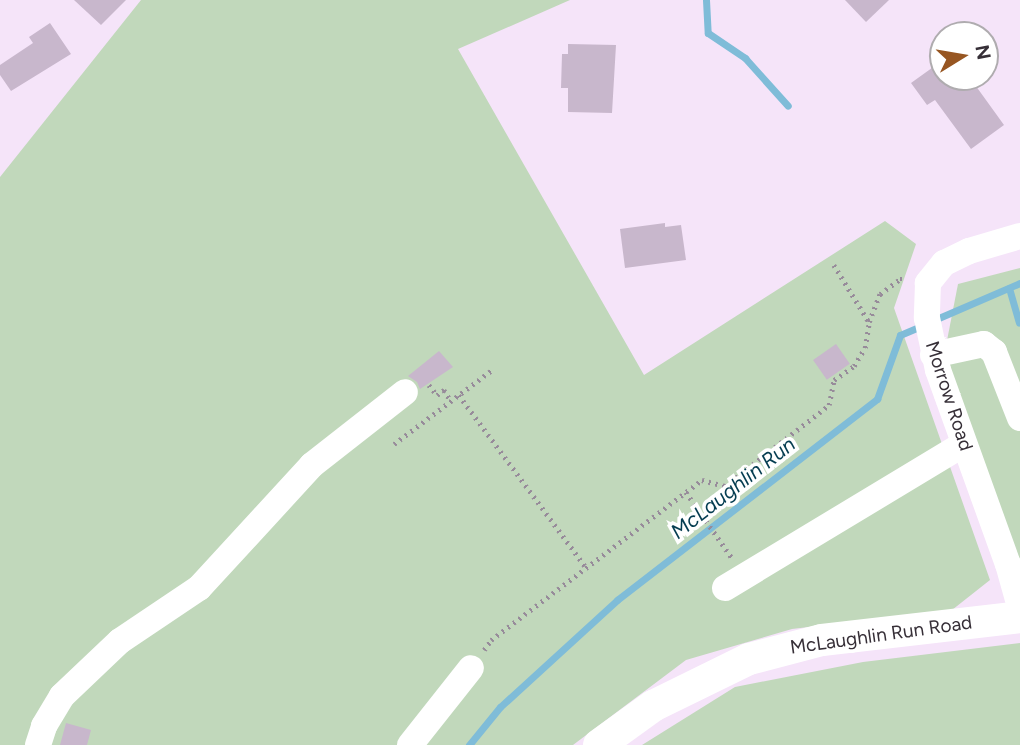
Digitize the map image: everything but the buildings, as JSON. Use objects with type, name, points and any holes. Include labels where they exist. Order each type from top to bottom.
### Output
[{"type":"main road","name":"McLaughlin Run Road","points":[[599,745],[653,706],[688,686],[749,659],[822,640],[1020,617]]},
{"type":"street","points":[[928,290],[944,263],[969,251],[1020,236]]},
{"type":"street","name":"Morrow Road","points":[[928,290],[931,347],[964,444],[1014,562],[1020,607]]},
{"type":"street","points":[[931,347],[984,344],[993,352],[1020,418]]},
{"type":"street","points":[[38,745],[44,726],[62,696],[121,641],[199,588],[312,466],[416,386]]},
{"type":"street","points":[[725,588],[964,444]]},
{"type":"street","points":[[410,745],[471,668]]},
{"type":"path","points":[[834,265],[869,322]]},
{"type":"path","points":[[471,668],[491,640],[702,480],[724,486],[829,405],[834,380],[854,366],[865,348],[869,322],[880,294],[890,285],[900,279],[928,290]]},
{"type":"path","points":[[394,444],[492,370]]},
{"type":"path","points":[[416,386],[437,395],[444,390],[451,401]]},
{"type":"path","points":[[458,396],[586,567]]},
{"type":"path","points":[[686,492],[728,551]]},
{"type":"green space","points":[[141,0],[570,0],[458,49],[644,375],[885,221],[916,244],[894,308],[990,580],[952,610],[792,629],[686,660],[573,745],[0,745],[0,177]]},
{"type":"green space","points":[[1020,268],[1020,566],[943,361],[958,284]]},
{"type":"green space","points":[[1020,643],[1020,745],[642,745],[735,687],[863,662]]},
{"type":"waterway","points":[[706,0],[708,33],[745,58],[788,106]]},
{"type":"waterway","name":"McLaughlin Run","points":[[934,320],[1020,283]]},
{"type":"waterway","points":[[1009,288],[1019,323]]},
{"type":"waterway","name":"McLaughlin Run","points":[[469,745],[500,707],[617,600],[877,399],[900,335],[923,325]]}]
